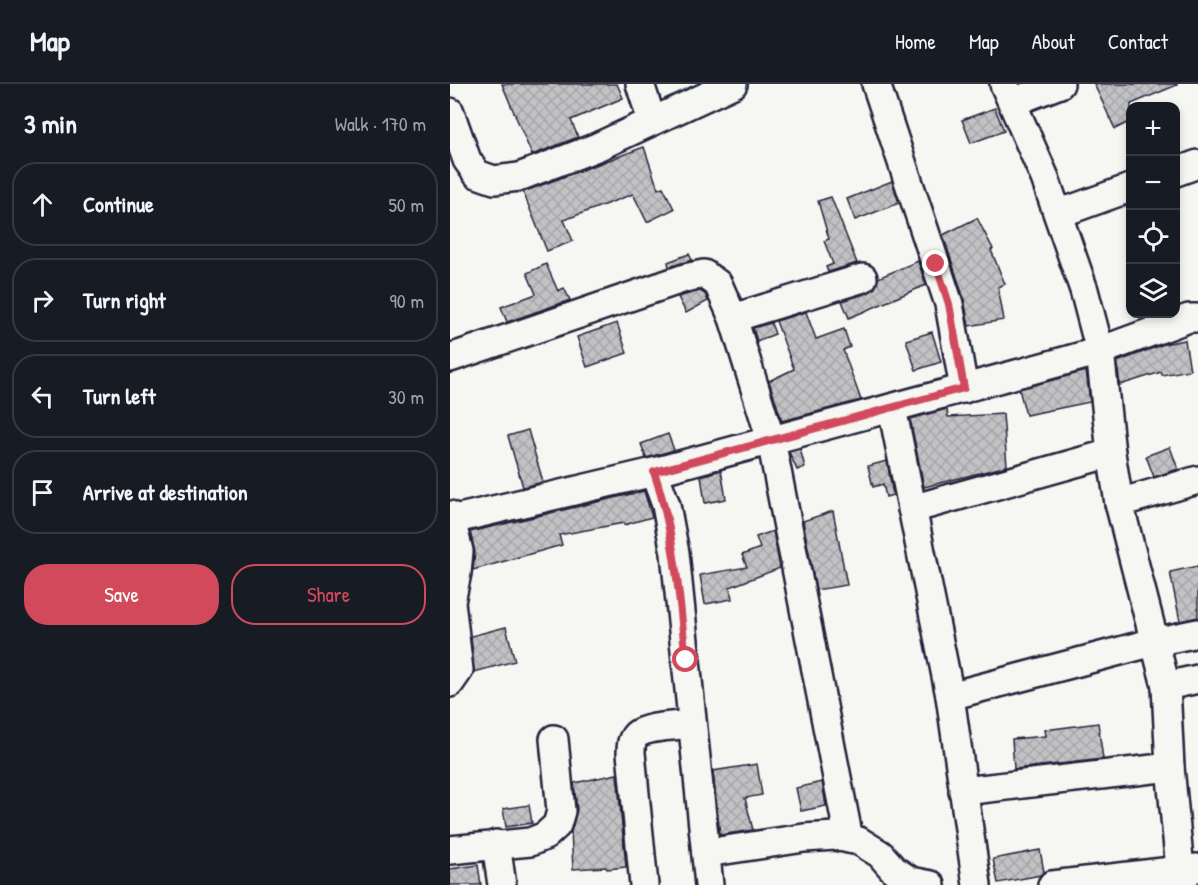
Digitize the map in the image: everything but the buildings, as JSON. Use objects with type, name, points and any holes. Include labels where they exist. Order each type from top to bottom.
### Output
[{"type":"street","points":[[640,84],[652,121]]},
{"type":"street","points":[[876,84],[949,304],[964,388]]},
{"type":"street","points":[[1052,885],[1187,874],[1170,767],[1166,686],[1119,503],[1100,351],[1084,290],[1058,214],[1009,93],[1060,84]]},
{"type":"street","points":[[450,112],[467,160],[477,174],[494,180],[519,177],[597,147],[722,86]]},
{"type":"street","points":[[1180,171],[1198,164]]},
{"type":"street","points":[[1058,214],[1126,190]]},
{"type":"street","points":[[450,358],[696,274],[704,274],[718,284],[733,318],[771,441],[849,838]]},
{"type":"street","points":[[733,318],[863,278]]},
{"type":"street","points":[[450,683],[459,670],[452,602],[459,551],[451,517],[654,472],[771,441],[1100,351],[1189,318],[1198,318]]},
{"type":"street","points":[[892,408],[950,696],[977,885]]},
{"type":"street","points":[[912,509],[1111,453]]},
{"type":"street","points":[[654,472],[666,505],[675,553],[709,885]]},
{"type":"street","points":[[1119,503],[1198,480]]},
{"type":"street","points":[[950,696],[1154,642],[1198,633]]},
{"type":"street","points":[[1166,686],[1198,679]]},
{"type":"street","points":[[644,885],[631,753],[632,741],[635,735],[644,730],[692,724]]},
{"type":"street","points":[[450,850],[530,842],[545,836],[557,825],[561,811],[554,739]]},
{"type":"street","points":[[963,791],[1170,767]]},
{"type":"street","points":[[706,853],[804,838],[835,836],[859,841],[880,854],[894,870],[911,881],[931,885]]},
{"type":"street","points":[[496,844],[502,885]]},
{"type":"route","points":[[686,660],[675,553],[666,505],[654,472],[964,388],[957,338],[936,264]]}]
